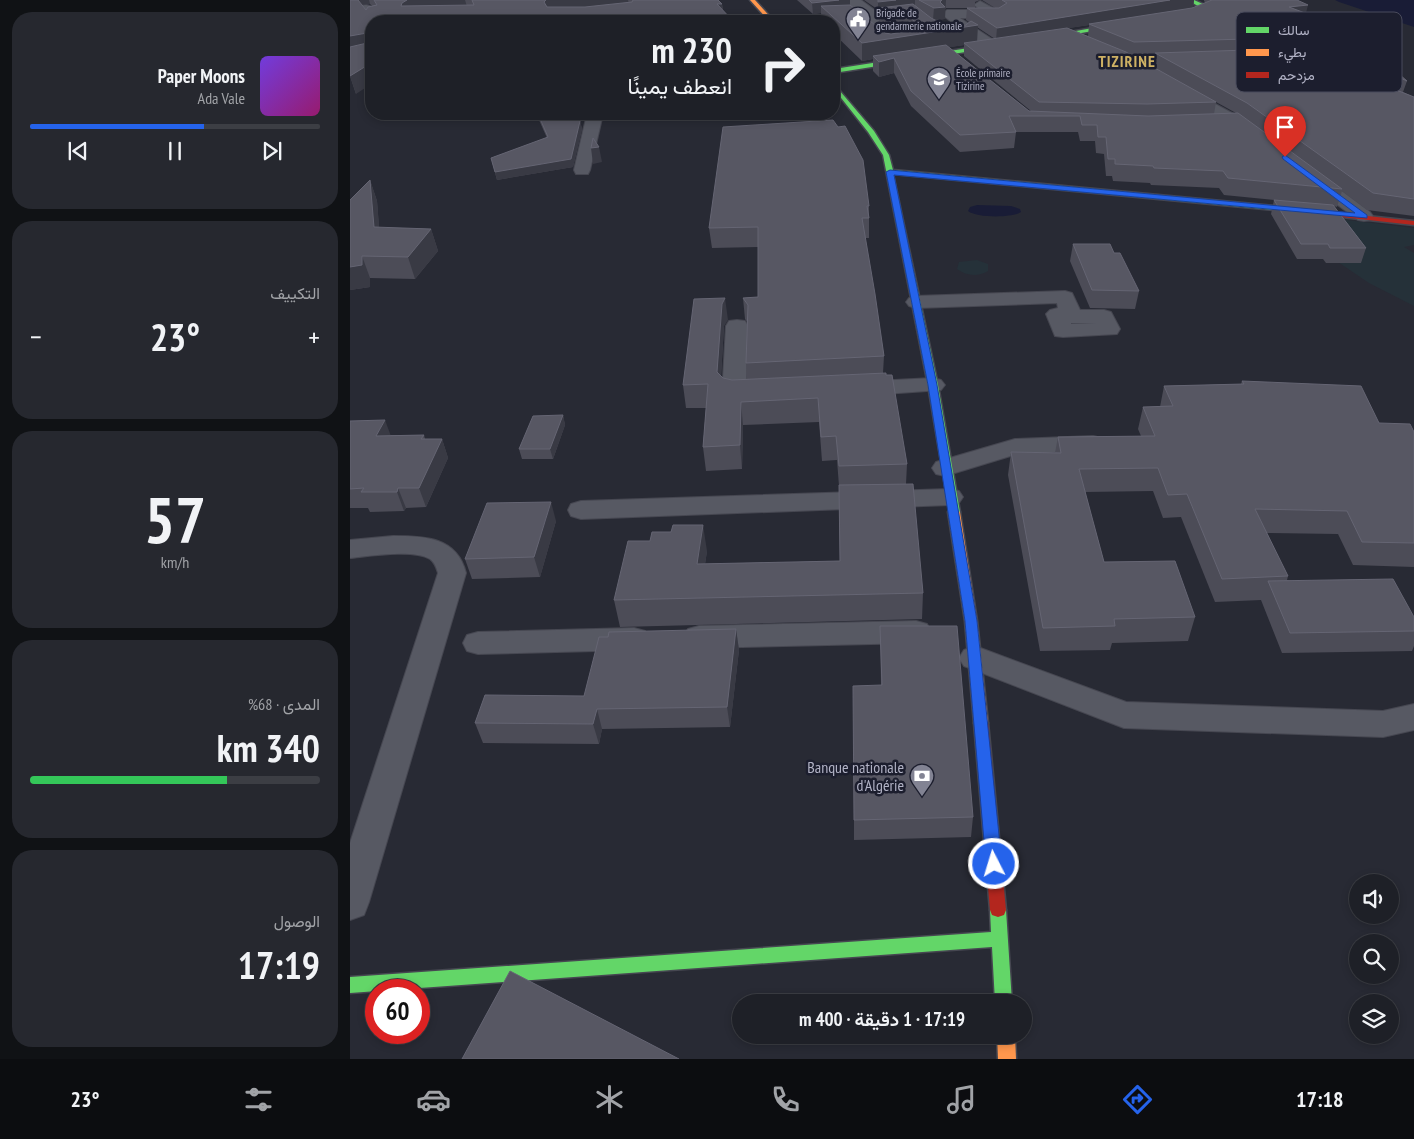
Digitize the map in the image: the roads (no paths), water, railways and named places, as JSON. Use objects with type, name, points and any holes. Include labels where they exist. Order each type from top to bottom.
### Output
[{"type":"main road","points":[[752,0],[766,15]]},
{"type":"main road","points":[[1160,19],[1188,15],[1204,9],[1203,6],[1190,0]]},
{"type":"main road","points":[[1026,41],[1140,22]]},
{"type":"main road","points":[[840,71],[1010,44]]},
{"type":"main road","points":[[840,93],[871,131],[886,155],[933,385],[973,645],[1001,939],[1004,994]]},
{"type":"main road","points":[[890,172],[1364,216],[1414,224]]},
{"type":"main road","points":[[350,985],[1001,939]]},
{"type":"main road","points":[[1006,1044],[1007,1059]]},
{"type":"street","points":[[980,4],[998,14],[947,14],[993,46]]},
{"type":"street","points":[[350,11],[366,9],[368,15]]},
{"type":"street","points":[[860,17],[873,31],[893,29]]},
{"type":"street","points":[[840,18],[922,17]]},
{"type":"street","points":[[942,24],[962,38]]},
{"type":"street","points":[[1066,34],[1130,61],[1155,75]]},
{"type":"street","points":[[950,54],[965,66]]},
{"type":"street","points":[[1130,61],[1207,58]]},
{"type":"street","points":[[1172,85],[1238,122],[1270,146]]},
{"type":"street","points":[[582,170],[594,120]]},
{"type":"street","points":[[1210,123],[1238,122]]},
{"type":"street","points":[[1301,169],[1364,216]]},
{"type":"street","points":[[916,302],[1065,297],[1071,314]]},
{"type":"street","points":[[737,326],[734,395],[774,393]]},
{"type":"street","points":[[833,390],[933,385]]},
{"type":"street","points":[[945,468],[1015,447],[1106,442]]},
{"type":"street","points":[[581,510],[950,497]]},
{"type":"street","points":[[350,548],[410,544],[431,548],[445,556],[452,572],[350,902]]},
{"type":"street","points":[[478,643],[670,638],[973,645],[1124,715],[1383,724],[1414,717]]},
{"type":"water","points":[[1335,0],[1414,0],[1414,27],[1402,23],[1402,12],[1369,12]]},
{"type":"water","points":[[977,205],[1011,206],[1020,209],[1021,212],[994,216],[979,215],[968,211],[970,207]]},
{"type":"place","name":"Brigade de gendarmerie nationale","points":[[858,40]]},
{"type":"place","name":"École primaire Tizirine","points":[[939,100]]},
{"type":"place","name":"Banque nationale d'Algérie","points":[[922,797]]},
{"type":"district","name":"TIZIRINE","points":[[1127,61]]}]
